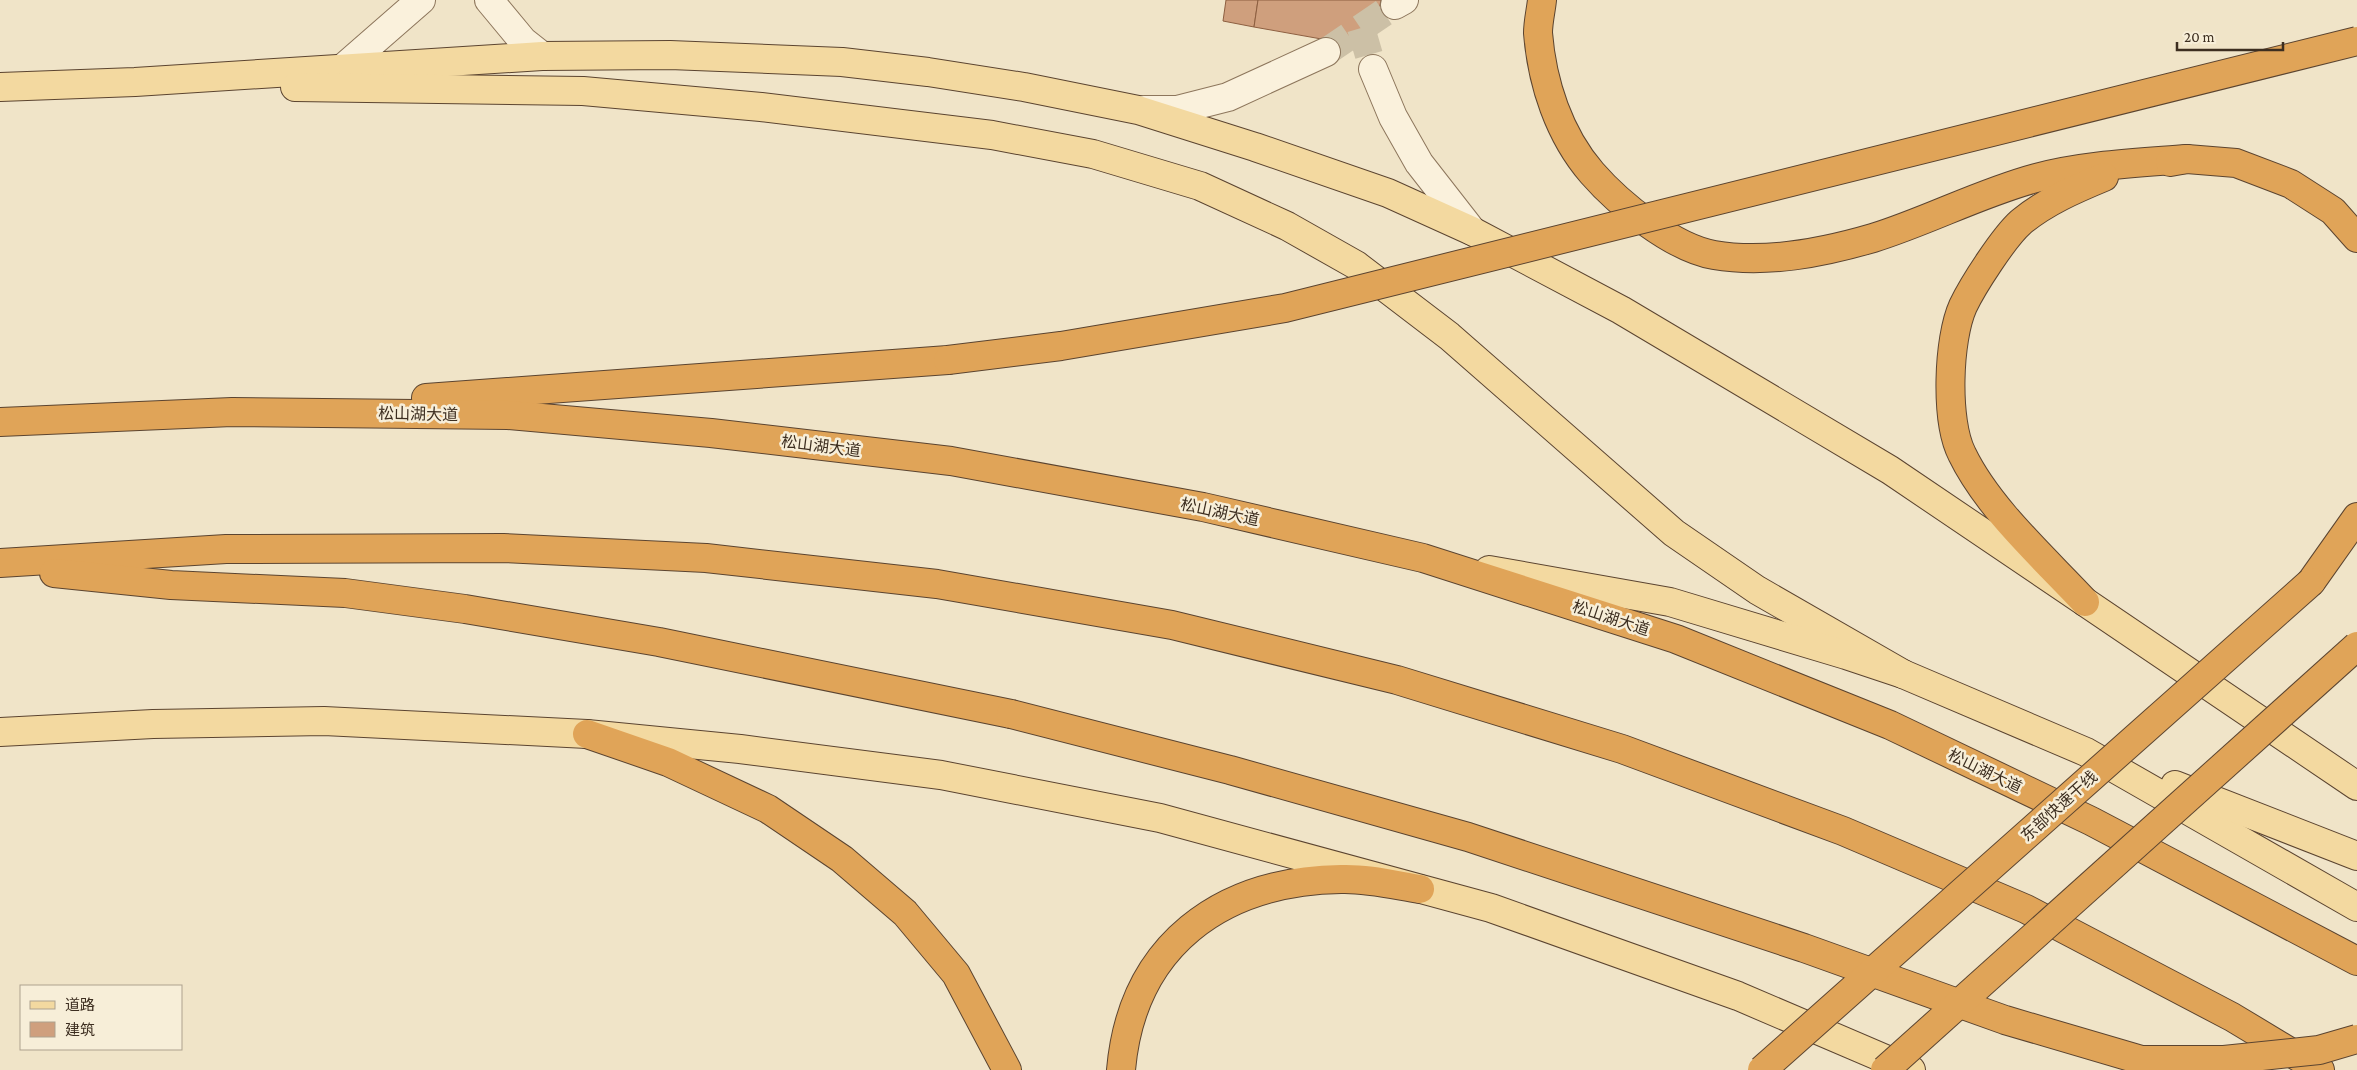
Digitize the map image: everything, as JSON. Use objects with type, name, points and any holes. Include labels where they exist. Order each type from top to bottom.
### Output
[{"type":"highway","points":[[1542,0],[1538,31],[1544,74],[1560,123],[1586,165],[1608,191],[1669,238],[1712,255],[1764,258],[1817,252],[1874,237],[2036,178],[2103,166],[2187,159],[2236,164],[2291,184],[2333,212],[2357,238]]},
{"type":"highway","points":[[232,412],[948,360],[1061,346],[1285,308],[2357,41]]},
{"type":"highway","points":[[2085,602],[1984,493],[1961,453],[1951,408],[1951,357],[1962,307],[1987,264],[2020,223],[2071,190],[2118,171],[2187,159]]},
{"type":"highway","name":"松山湖大道","points":[[0,422],[232,412],[508,415],[711,433],[951,461],[1203,507],[1423,558],[1676,639],[1890,725],[2091,821],[2357,961]]},
{"type":"highway","points":[[2311,582],[2357,517]]},
{"type":"highway","name":"东部快速干线","points":[[1762,1070],[2311,582],[2357,544]]},
{"type":"highway","points":[[0,563],[226,549],[503,548],[706,558],[937,584],[1172,625],[1397,680],[1622,749],[1842,831],[2026,909],[2232,1018],[2320,1070]]},
{"type":"highway","points":[[0,567],[172,585],[345,593],[465,609],[659,642],[1011,714],[1230,770],[1468,837],[1804,948],[2004,1020],[2141,1060],[2224,1060],[2319,1050],[2357,1039]]},
{"type":"highway","points":[[1885,1070],[2357,646]]},
{"type":"highway","points":[[587,734],[668,762],[768,809],[842,859],[905,913],[956,974],[1007,1070]]},
{"type":"highway","points":[[1121,1070],[1122,1054],[1135,1003],[1159,961],[1191,926],[1225,903],[1265,889],[1307,880],[1344,879],[1420,889]]},
{"type":"main road","points":[[0,87],[135,82],[542,56],[670,55],[842,62],[938,73],[1138,110],[1255,147],[1388,193],[1472,231],[1621,310],[1890,470],[2357,786]]},
{"type":"main road","points":[[135,82],[287,87],[583,92],[761,107],[992,135],[1093,154],[1200,186],[1287,226],[1356,265],[1449,336],[1674,533],[1758,590],[1903,674]]},
{"type":"main road","points":[[1423,558],[1670,602],[1846,654],[1903,674],[2086,752],[2284,826],[2357,856]]},
{"type":"main road","points":[[0,732],[153,724],[324,721],[587,734],[740,749],[941,775],[1160,818],[1491,908],[1738,996],[1911,1070]]},
{"type":"main road","points":[[2086,752],[2357,907]]},
{"type":"street","points":[[343,68],[421,0]]},
{"type":"street","points":[[489,0],[523,41],[542,56]]},
{"type":"street","points":[[1138,110],[1177,110],[1228,97],[1326,52]]},
{"type":"street","points":[[1373,69],[1393,117],[1419,164],[1472,231]]},
{"type":"building","points":[[1226,0],[1258,0],[1254,27],[1223,21]]},
{"type":"building","points":[[1258,0],[1381,0],[1372,48],[1254,27]]},
{"type":"tunnel","points":[[1326,52],[1395,5]]},
{"type":"tunnel","points":[[1361,28],[1373,69]]}]
